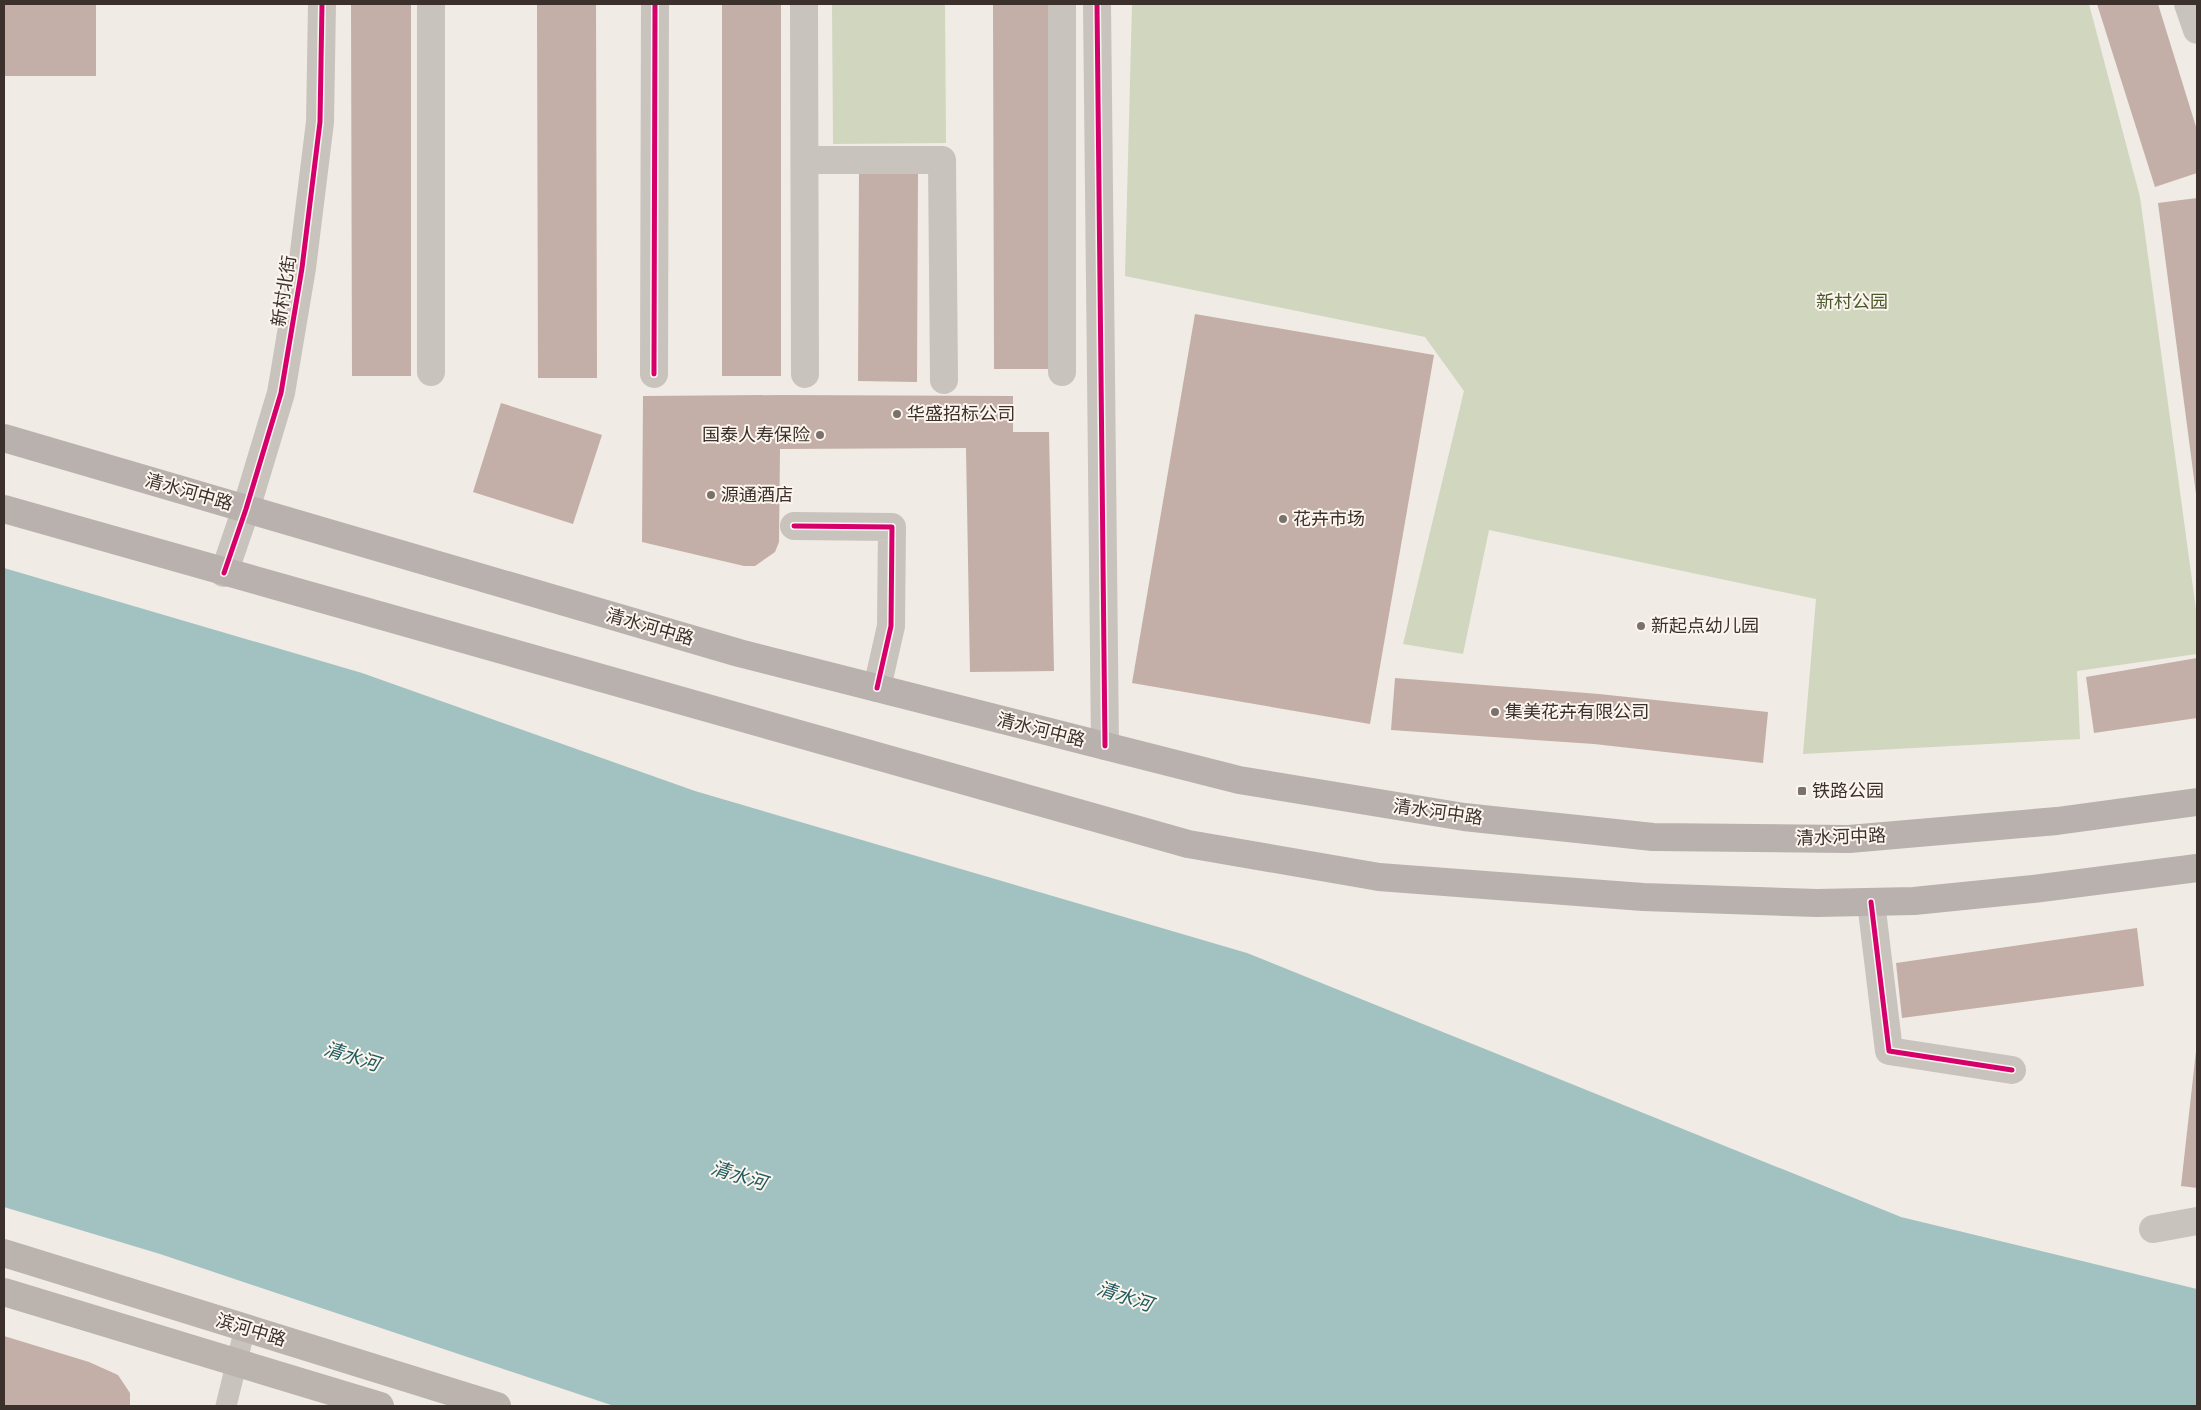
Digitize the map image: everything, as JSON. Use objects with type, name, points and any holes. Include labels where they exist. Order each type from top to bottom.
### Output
[{"type":"main road","name":"清水河中路","points":[[4,438],[739,653],[1258,784],[1464,817],[1653,836],[1849,839],[2057,821],[2197,802]]},
{"type":"main road","points":[[4,510],[1188,844],[1379,877],[1643,898],[1817,903],[1914,901],[2033,889],[2197,868]]},
{"type":"main road","name":"滨河中路","points":[[4,1253],[498,1406]]},
{"type":"main road","name":"滨河中路","points":[[4,1292],[380,1406]]},
{"type":"street","name":"新村北街","points":[[224,573],[246,509],[281,393],[302,268],[320,122],[322,4]]},
{"type":"street","points":[[431,4],[431,372]]},
{"type":"street","points":[[654,374],[655,4]]},
{"type":"street","points":[[804,4],[805,374]]},
{"type":"street","points":[[1062,4],[1062,372]]},
{"type":"street","points":[[1097,4],[1105,746]]},
{"type":"street","points":[[2188,4],[2197,30]]},
{"type":"street","points":[[805,160],[942,160],[944,380]]},
{"type":"street","points":[[794,526],[892,527],[891,626],[877,688]]},
{"type":"street","points":[[1871,902],[1889,1051],[2012,1070]]},
{"type":"street","points":[[2154,1229],[2197,1221]]},
{"type":"lane","points":[[226,1406],[245,1328]]},
{"type":"green space","points":[[832,4],[945,4],[946,143],[833,144]]},
{"type":"green space","name":"新村公园","points":[[1132,4],[2089,4],[2140,197],[2197,617],[2197,654],[2077,671],[2080,739],[1803,754],[1816,599],[1489,530],[1463,654],[1403,644],[1464,391],[1425,337],[1125,276]]},
{"type":"water","name":"清水河","points":[[4,568],[362,673],[695,791],[1247,953],[1901,1217],[2197,1289],[2197,1406],[614,1406],[160,1254],[4,1207]]},
{"type":"building","points":[[5,4],[96,4],[96,76],[5,76]]},
{"type":"building","points":[[351,4],[411,4],[411,376],[352,376]]},
{"type":"building","points":[[537,4],[596,4],[597,378],[538,378]]},
{"type":"building","points":[[722,4],[781,4],[781,376],[722,376]]},
{"type":"building","points":[[993,4],[1052,4],[1053,369],[994,369]]},
{"type":"building","points":[[2097,4],[2158,4],[2197,130],[2197,173],[2155,187]]},
{"type":"building","points":[[859,173],[918,173],[917,382],[858,381]]},
{"type":"building","points":[[2197,198],[2197,494],[2196,494],[2158,203]]},
{"type":"building","name":"花卉市场","points":[[1195,314],[1434,355],[1370,724],[1132,683]]},
{"type":"building","points":[[643,396],[1013,396],[1013,432],[1049,432],[1054,671],[970,672],[966,448],[780,449],[779,542],[775,552],[755,566],[744,566],[642,542]]},
{"type":"building","points":[[501,403],[602,435],[573,524],[473,492]]},
{"type":"building","points":[[2197,658],[2197,718],[2094,733],[2086,677]]},
{"type":"building","points":[[1395,678],[1599,694],[1768,712],[1763,763],[1594,744],[1391,730]]},
{"type":"building","points":[[2137,928],[2144,986],[1902,1018],[1896,963]]},
{"type":"building","points":[[2197,1051],[2197,1188],[2181,1186]]},
{"type":"building","points":[[4,1336],[89,1362],[118,1375],[130,1393],[130,1406],[4,1406]]},
{"type":"cycle path","points":[[224,573],[246,509],[281,393],[302,268],[320,122],[322,4]]},
{"type":"cycle path","points":[[654,374],[655,4]]},
{"type":"cycle path","points":[[1097,4],[1105,746]]},
{"type":"cycle path","points":[[794,526],[892,527],[891,626],[877,688]]},
{"type":"cycle path","points":[[1871,902],[1889,1051],[2012,1070]]},
{"type":"place","name":"华盛招标公司","points":[[897,414]]},
{"type":"place","name":"国泰人寿保险","points":[[820,435]]},
{"type":"place","name":"源通酒店","points":[[711,495]]},
{"type":"place","name":"花卉市场","points":[[1283,519]]},
{"type":"place","name":"新起点幼儿园","points":[[1641,626]]},
{"type":"place","name":"集美花卉有限公司","points":[[1495,712]]},
{"type":"place","name":"铁路公园","points":[[1802,791]]}]
